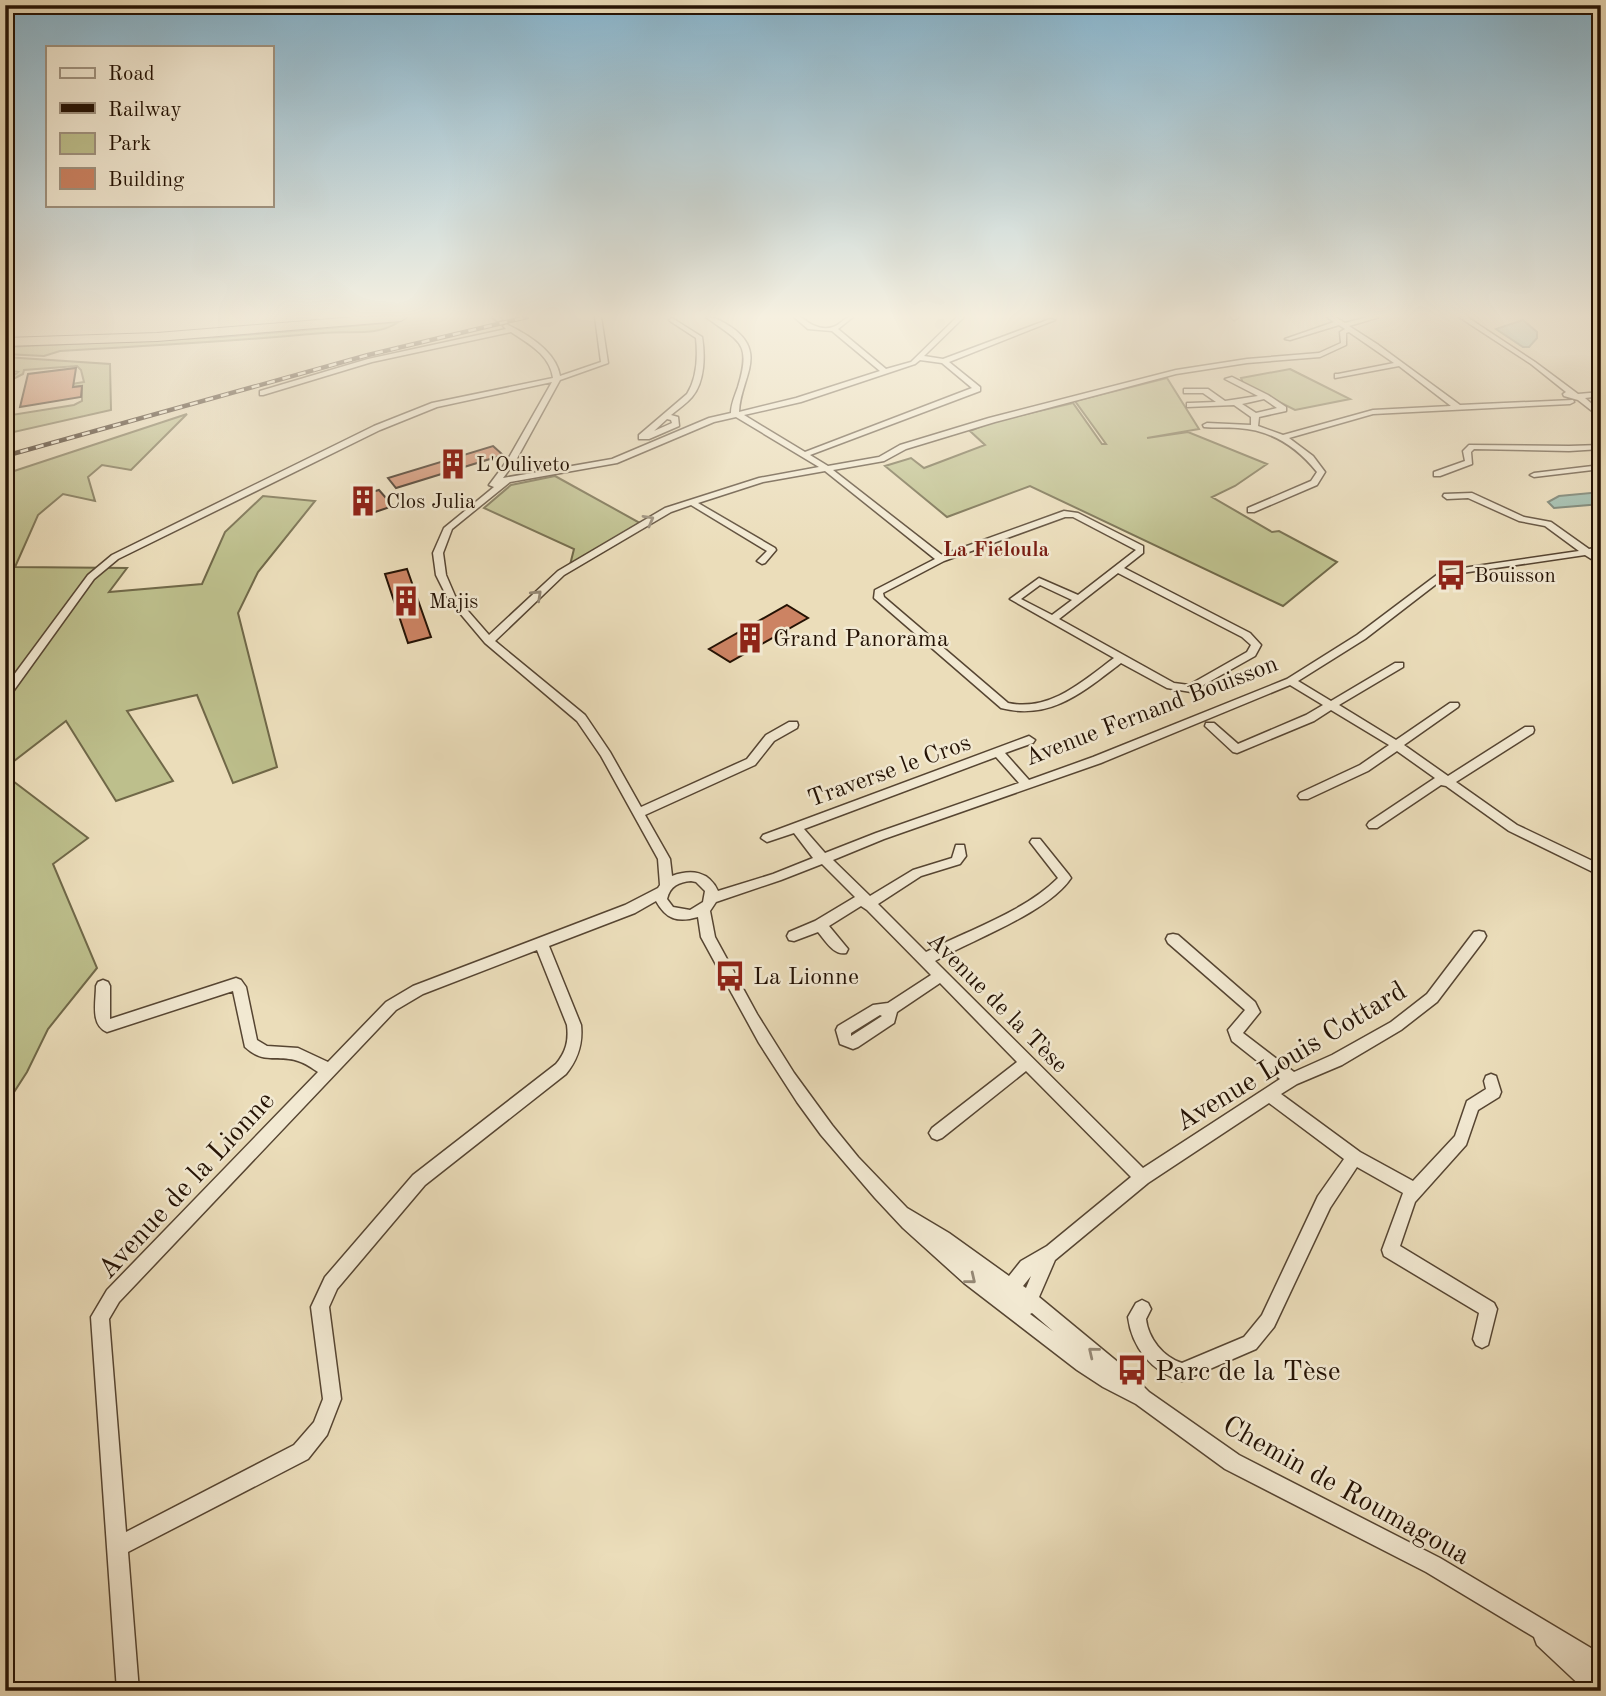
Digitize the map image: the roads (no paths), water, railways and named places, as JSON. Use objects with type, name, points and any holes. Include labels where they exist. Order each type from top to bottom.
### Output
[{"type":"street","points":[[5,695],[91,577],[137,545],[337,446],[435,405],[477,396]]},
{"type":"street","points":[[508,477],[511,462],[547,396]]},
{"type":"street","points":[[642,437],[689,396]]},
{"type":"street","points":[[739,396],[734,410],[736,414],[806,454],[941,559]]},
{"type":"street","points":[[664,859],[663,906],[668,911],[684,916],[703,910],[712,898],[708,884],[664,859],[606,755],[581,718],[489,641],[452,597],[438,566],[439,553],[448,528],[508,477],[536,475],[614,461],[697,426],[810,396]]},
{"type":"street","points":[[806,454],[958,396]]},
{"type":"street","points":[[489,641],[561,573],[650,519],[756,481],[881,459],[904,447],[1083,396]]},
{"type":"street","points":[[1213,396],[1225,404]]},
{"type":"street","points":[[1443,396],[1460,409]]},
{"type":"street","points":[[1548,402],[1561,396]]},
{"type":"street","points":[[1562,396],[1576,399]]},
{"type":"street","points":[[1573,396],[1599,414]]},
{"type":"street","points":[[1283,437],[1366,413],[1460,409],[1590,396]]},
{"type":"street","points":[[1190,405],[1236,404],[1265,397],[1283,409],[1255,421],[1207,425]]},
{"type":"street","points":[[1236,404],[1255,421],[1283,437],[1317,465],[1321,472],[1320,478],[1251,510]]},
{"type":"street","points":[[642,437],[676,424],[676,419],[665,416]]},
{"type":"street","points":[[642,437],[647,447]]},
{"type":"street","points":[[1437,474],[1466,464],[1470,458],[1467,450],[1472,447],[1525,445],[1554,451],[1601,447]]},
{"type":"street","points":[[1534,475],[1601,467]]},
{"type":"street","points":[[1447,496],[1469,495],[1522,519],[1548,524],[1601,562]]},
{"type":"street","points":[[694,504],[772,550],[762,561]]},
{"type":"street","points":[[1053,619],[1118,569],[1140,551],[1140,548],[1070,514],[941,559],[878,592],[879,598],[1005,706],[1024,711],[1057,701],[1121,658]]},
{"type":"street","name":"Avenue Fernand Bouisson","points":[[712,898],[777,877],[1026,783],[1097,760],[1291,681],[1361,637],[1445,573],[1601,551]]},
{"type":"street","points":[[1079,599],[1039,581],[1015,599],[1171,685],[1191,689],[1251,654],[1256,645],[1246,635],[1118,569]]},
{"type":"street","points":[[1210,726],[1237,749],[1332,705],[1399,665]]},
{"type":"street","points":[[1291,681],[1395,744],[1513,828],[1601,871]]},
{"type":"street","points":[[1304,796],[1364,768],[1454,705]]},
{"type":"street","points":[[638,813],[751,762],[758,757],[769,738],[793,725]]},
{"type":"street","points":[[1373,825],[1438,782],[1448,782],[1528,730]]},
{"type":"street","name":"Traverse le Cros","points":[[767,838],[1029,740]]},
{"type":"street","name":"Traverse le Cros","points":[[998,752],[1026,783]]},
{"type":"street","name":"Traverse le Cros","points":[[796,827],[823,858]]},
{"type":"street","points":[[924,960],[1060,885],[1065,878],[1036,842]]},
{"type":"street","points":[[794,936],[865,902],[917,873],[956,861],[960,856],[960,848]]},
{"type":"street","name":"Avenue de la Tèse","points":[[823,858],[1142,1178]]},
{"type":"street","points":[[664,889],[682,877],[691,876]]},
{"type":"street","name":"Avenue Fernand Bouisson","points":[[708,884],[743,886]]},
{"type":"street","name":"Avenue de la Lionne","points":[[128,1691],[100,1317],[113,1296],[391,1006],[403,998],[630,909],[664,889]]},
{"type":"street","name":"Avenue de la Lionne","points":[[630,909],[668,911]]},
{"type":"street","name":"Chemin de Roumagoua","points":[[703,910],[708,937]]},
{"type":"street","name":"Chemin de Roumagoua","points":[[684,916],[708,937],[801,1096],[853,1161],[934,1248],[1005,1294],[1030,1301],[1119,1374],[1143,1398],[1232,1462],[1433,1565],[1601,1666]]},
{"type":"street","points":[[820,925],[841,949]]},
{"type":"street","name":"Avenue Louis Cottard","points":[[1005,1294],[1027,1267],[1048,1256],[1142,1178],[1292,1079],[1337,1060],[1396,1026],[1432,998],[1479,936]]},
{"type":"street","points":[[1173,939],[1250,1006],[1252,1012],[1236,1030],[1237,1037],[1292,1079]]},
{"type":"street","points":[[119,1546],[301,1452],[321,1429],[330,1407],[332,1385],[320,1307],[331,1283],[419,1180],[561,1069],[570,1058],[576,1039],[574,1025],[541,943]]},
{"type":"street","points":[[890,1009],[940,976]]},
{"type":"street","points":[[103,986],[103,1022],[107,1026],[236,984],[239,987],[250,1043],[256,1049],[265,1054],[302,1055],[329,1071]]},
{"type":"street","points":[[937,1133],[1027,1062]]},
{"type":"street","points":[[1482,1339],[1488,1310],[1390,1250],[1409,1197],[1461,1140],[1472,1106],[1494,1092],[1491,1080]]},
{"type":"street","points":[[1270,1095],[1354,1157],[1415,1191]]},
{"type":"street","points":[[1142,1309],[1136,1317],[1141,1339],[1174,1371],[1182,1372],[1250,1343],[1268,1321],[1324,1202],[1354,1157]]},
{"type":"street","name":"Avenue Louis Cottard","points":[[1030,1301],[1048,1256]]},
{"type":"street","name":"Chemin de Roumagoua","points":[[1005,1294],[1020,1318],[1114,1385],[1143,1398]]},
{"type":"street","points":[[1020,1318],[1030,1301]]},
{"type":"street","name":"Chemin de Roumagoua","points":[[1528,1623],[1601,1690]]},
{"type":"water","points":[[1601,492],[1601,504],[1554,508],[1548,502],[1559,496]]},
{"type":"railway","points":[[5,456],[220,396]]},
{"type":"place","name":"L'Ouliveto","points":[[453,464]]},
{"type":"place","name":"Clos Julia","points":[[363,501]]},
{"type":"place","name":"Bouisson","points":[[1451,575]]},
{"type":"place","name":"Majis","points":[[406,601]]},
{"type":"place","name":"Grand Panorama","points":[[750,638]]},
{"type":"place","name":"La Lionne","points":[[730,976]]},
{"type":"place","name":"Parc de la Tèse","points":[[1132,1370]]},
{"type":"district","name":"La Fieloula","points":[[996,549]]}]
